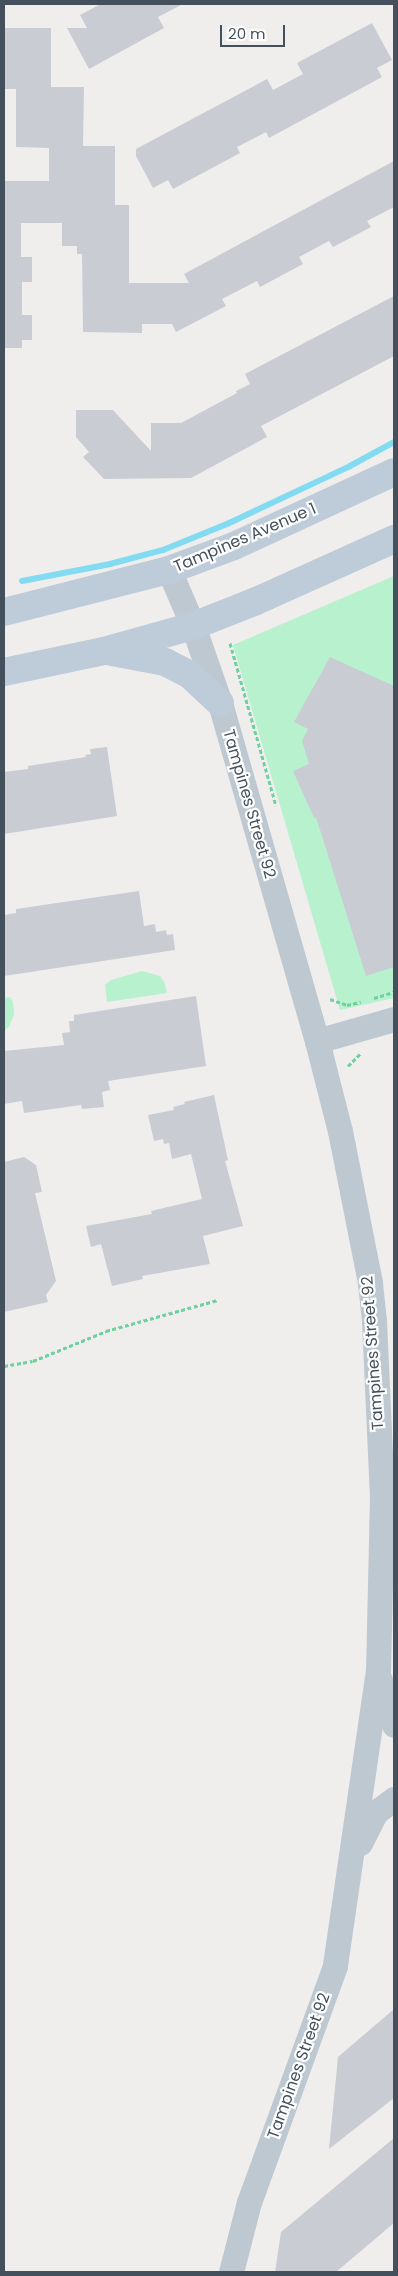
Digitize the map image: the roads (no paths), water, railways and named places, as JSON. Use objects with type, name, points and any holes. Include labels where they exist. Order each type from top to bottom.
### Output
[{"type":"main road","name":"Tampines Avenue 1","points":[[4,612],[169,570],[234,546],[394,472]]},
{"type":"main road","points":[[4,672],[104,651],[193,626],[254,602],[394,539]]},
{"type":"main road","points":[[104,651],[165,662],[190,675],[220,703]]},
{"type":"street","name":"Tampines Street 92","points":[[169,570],[193,626],[220,703],[317,1041],[340,1131],[370,1283],[374,1322],[382,1496],[378,1670],[353,1856],[346,1889],[335,1966],[249,2202],[230,2272]]},
{"type":"street","points":[[317,1041],[394,1019]]},
{"type":"street","name":"Tampines Street 92","points":[[378,1670],[394,1725]]},
{"type":"street","name":"Tampines Street 92","points":[[353,1856],[376,1812],[394,1799]]},
{"type":"waterway","points":[[22,581],[110,564],[163,550],[227,524],[350,466],[394,442]]}]
